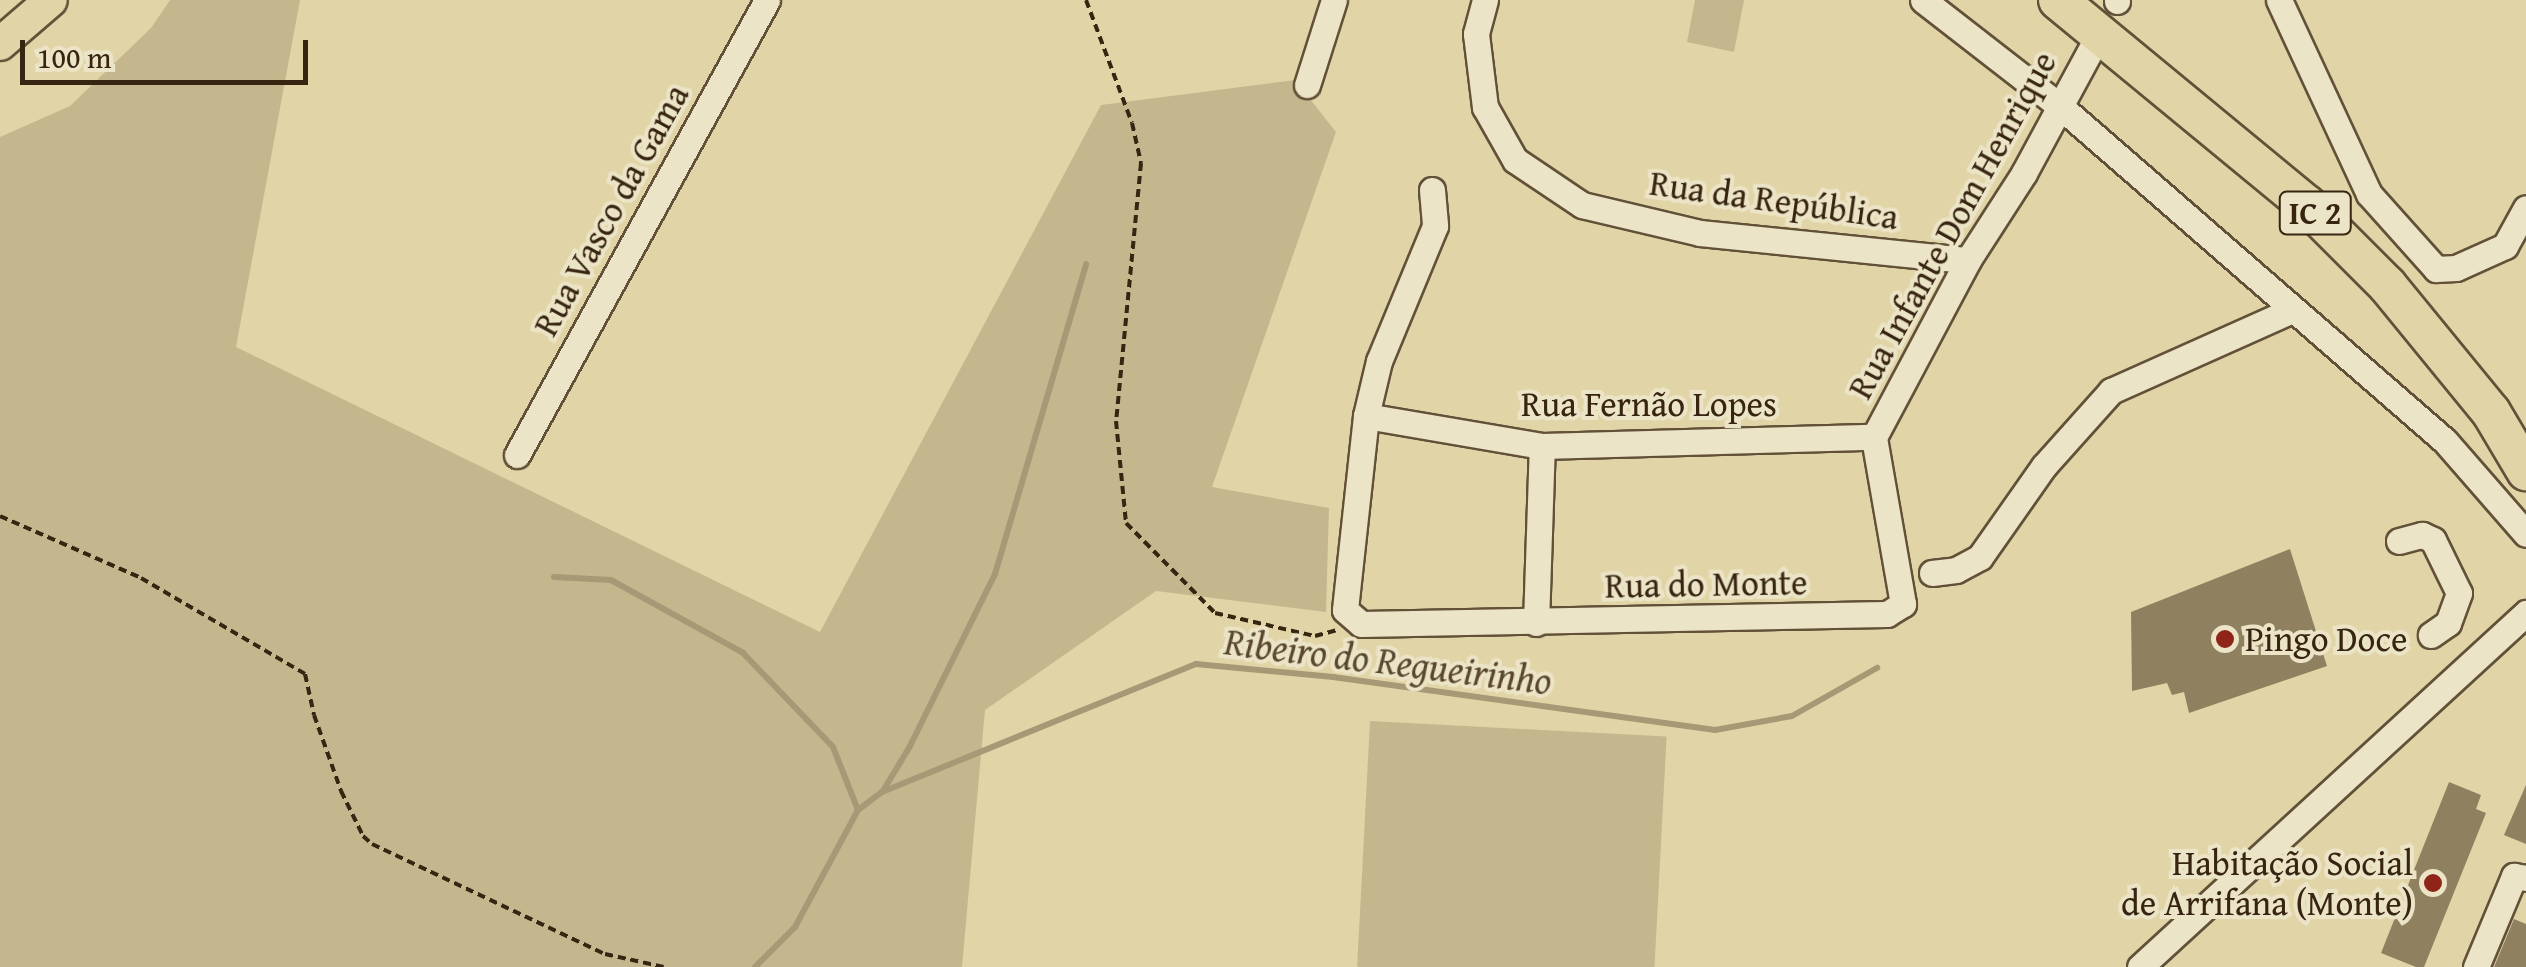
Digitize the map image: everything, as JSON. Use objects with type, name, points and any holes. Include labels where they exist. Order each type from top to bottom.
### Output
[{"type":"highway","name":"IC 2","points":[[2058,0],[2334,232],[2442,348],[2491,412],[2526,471]]},
{"type":"highway","name":"IC 2","points":[[2079,0],[2316,196],[2399,274],[2503,404],[2526,443]]},
{"type":"main road","points":[[0,18],[20,0]]},
{"type":"main road","points":[[0,44],[51,0]]},
{"type":"street","name":"Rua Vasco da Gama","points":[[517,454],[766,0]]},
{"type":"street","points":[[1307,86],[1334,0]]},
{"type":"street","name":"Rua da República","points":[[1485,0],[1476,34],[1485,106],[1515,160],[1582,205],[1700,233],[1968,260]]},
{"type":"street","points":[[1923,0],[2061,108],[2446,440],[2526,534]]},
{"type":"street","points":[[2279,0],[2369,194],[2436,269],[2456,268],[2505,246],[2526,208]]},
{"type":"street","name":"Rua Infante Dom Henrique","points":[[1874,437],[1968,260],[2061,108],[2092,46]]},
{"type":"street","points":[[1353,617],[1366,416],[1379,361],[1434,226],[1432,190]]},
{"type":"street","points":[[1932,573],[1956,570],[1980,557],[2044,466],[2110,391],[2292,310]]},
{"type":"street","name":"Rua Fernão Lopes","points":[[1366,416],[1542,446],[1874,437]]},
{"type":"street","name":"Rua do Monte","points":[[1353,617],[1536,623],[1887,614],[1903,604],[1874,437]]},
{"type":"street","points":[[1536,623],[1542,446]]},
{"type":"street","points":[[2399,542],[2422,534],[2434,540],[2459,593],[2448,623],[2431,636]]},
{"type":"street","points":[[2140,967],[2526,614]]},
{"type":"street","points":[[2476,967],[2514,876],[2526,878]]},
{"type":"path","points":[[1086,0],[1132,123],[1141,163],[1116,420],[1126,523],[1215,612],[1315,636],[1353,617]]},
{"type":"path","points":[[0,516],[141,578],[306,674],[314,715],[341,791],[363,836],[372,844],[606,954],[664,967]]},
{"type":"shaded area","points":[[170,0],[300,0],[236,347],[820,632],[1101,105],[1295,80],[1336,132],[1212,487],[1329,508],[1326,612],[1156,591],[985,710],[962,967],[0,967],[0,137],[70,106],[151,28]]},
{"type":"shaded area","points":[[1695,0],[1744,0],[1734,52],[1687,42]]},
{"type":"shaded area","points":[[1370,721],[1667,737],[1655,967],[1357,967]]},
{"type":"building","name":"Pingo Doce","points":[[2290,549],[2327,666],[2189,713],[2184,692],[2172,695],[2167,683],[2132,691],[2131,612]]},
{"type":"building","name":"Habitação Social de Arrifana (Monte)","points":[[2449,782],[2481,795],[2476,809],[2486,813],[2424,967],[2416,967],[2381,953]]},
{"type":"building","name":"Habitação Social de Arrifana (Monte)","points":[[2526,785],[2526,844],[2504,835]]},
{"type":"building","points":[[2514,919],[2526,924],[2526,967],[2494,967]]},
{"type":"waterway","points":[[883,791],[910,746],[995,574],[1086,264]]},
{"type":"waterway","points":[[554,577],[611,580],[743,653],[833,747],[858,810]]},
{"type":"waterway","name":"Ribeiro do Regueirinho","points":[[755,967],[795,927],[858,810],[882,792],[1196,664],[1333,677],[1715,730],[1792,716],[1877,668]]},
{"type":"place","name":"Pingo Doce","points":[[2225,639]]},
{"type":"place","name":"Habitação Social de Arrifana (Monte)","points":[[2433,883]]}]
